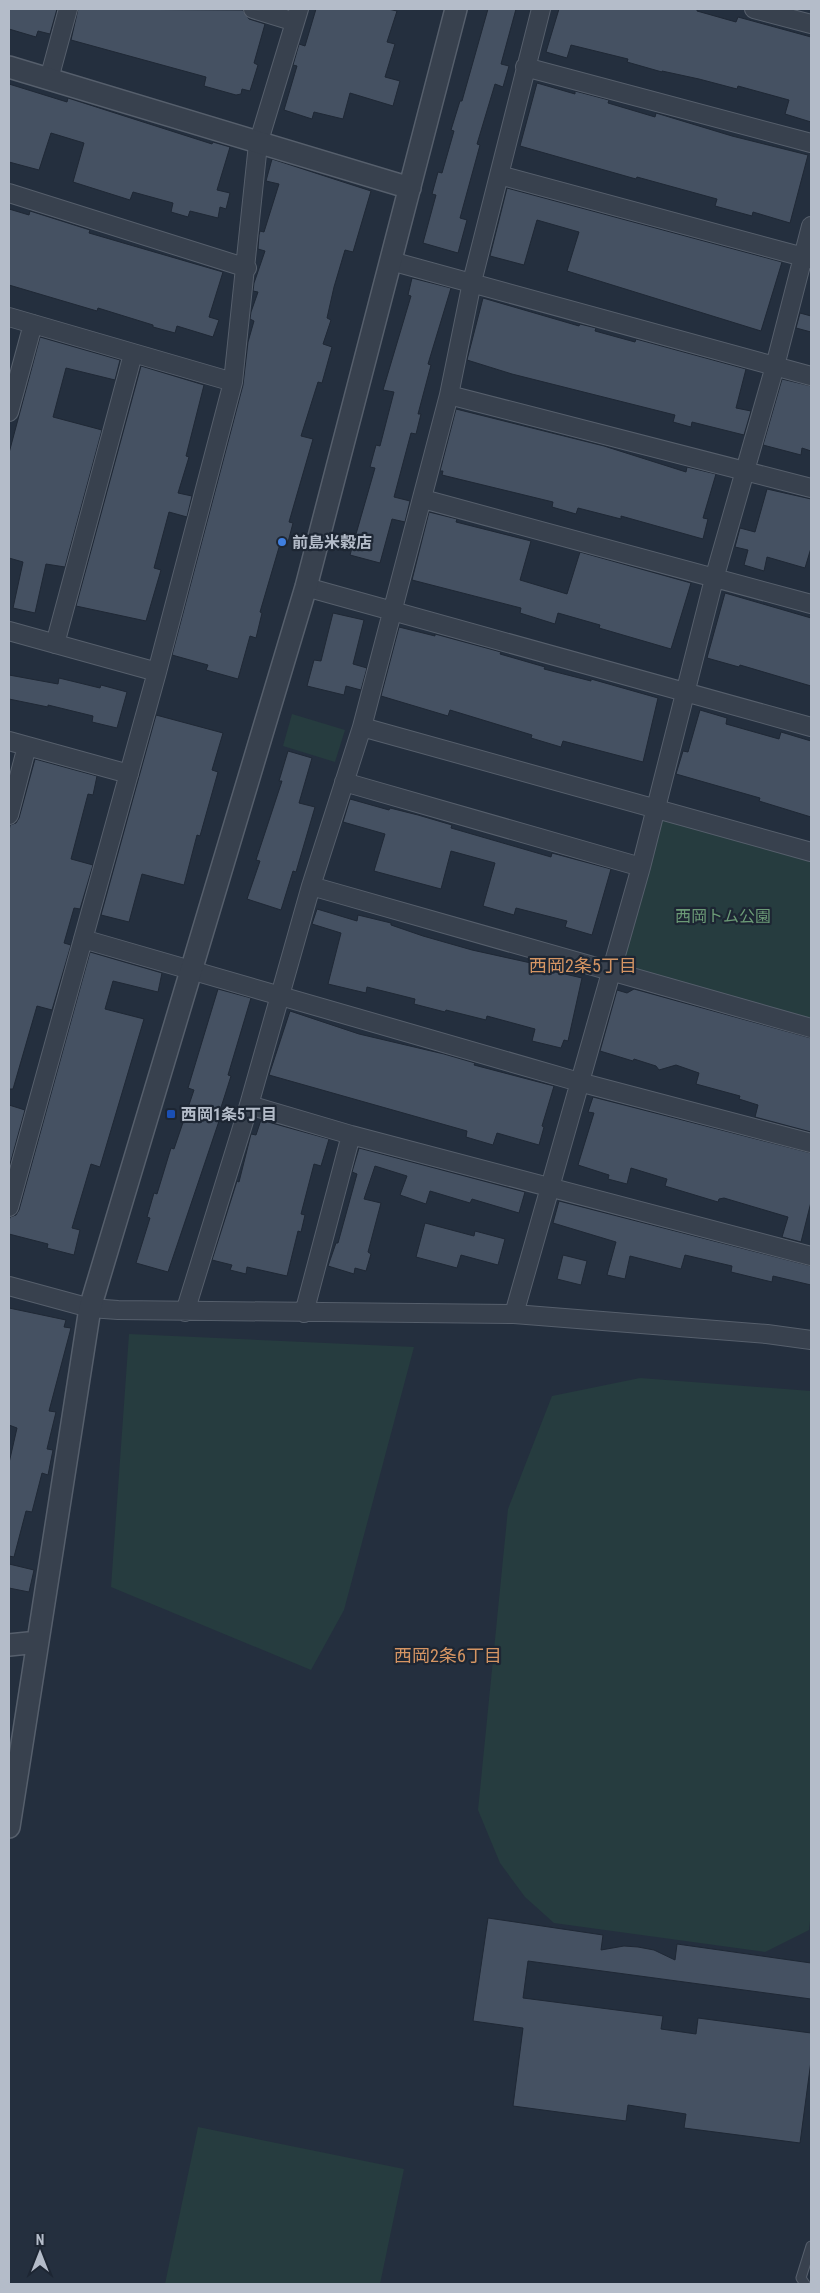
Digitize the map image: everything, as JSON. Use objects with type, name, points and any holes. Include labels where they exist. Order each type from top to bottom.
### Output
[{"type":"street","points":[[49,78],[68,9]]},
{"type":"street","points":[[9,1207],[14,1166],[83,939],[157,672],[233,382],[258,144],[297,15],[253,9]]},
{"type":"street","points":[[9,1827],[90,1308],[306,587],[456,9]]},
{"type":"street","points":[[185,1312],[249,1105],[311,886],[362,727],[449,395],[472,282],[541,9]]},
{"type":"street","points":[[754,9],[810,20]]},
{"type":"street","points":[[9,67],[258,144],[410,188]]},
{"type":"street","points":[[525,67],[811,143]]},
{"type":"street","points":[[499,175],[807,258]]},
{"type":"street","points":[[9,193],[246,268]]},
{"type":"street","points":[[514,1314],[641,867],[714,579],[807,258],[811,226]]},
{"type":"street","points":[[391,261],[811,376]]},
{"type":"street","points":[[9,317],[233,382]]},
{"type":"street","points":[[9,412],[33,324]]},
{"type":"street","points":[[55,644],[133,354]]},
{"type":"street","points":[[449,395],[811,488]]},
{"type":"street","points":[[423,499],[811,604]]},
{"type":"street","points":[[306,587],[811,727]]},
{"type":"street","points":[[9,631],[157,672]]},
{"type":"street","points":[[362,727],[811,852]]},
{"type":"street","points":[[9,741],[129,774]]},
{"type":"street","points":[[9,815],[27,746]]},
{"type":"street","points":[[344,782],[641,867]]},
{"type":"street","points":[[311,886],[811,1028]]},
{"type":"street","points":[[83,939],[579,1082],[811,1143]]},
{"type":"street","points":[[249,1105],[351,1136],[811,1256]]},
{"type":"street","points":[[304,1312],[351,1136]]},
{"type":"street","points":[[9,1286],[90,1308],[185,1312],[514,1314],[767,1334],[811,1340]]},
{"type":"street","points":[[9,1645],[38,1642]]},
{"type":"lane","points":[[805,2284],[801,2278],[811,2246]]},
{"type":"green space","points":[[292,714],[345,730],[335,762],[283,746]]},
{"type":"green space","name":"西岡トム公園","points":[[661,819],[811,861],[810,1022],[620,967]]},
{"type":"green space","points":[[129,1334],[414,1347],[344,1610],[311,1670],[111,1587]]},
{"type":"green space","points":[[640,1378],[811,1391],[811,1912],[809,1930],[765,1952],[554,1923],[525,1897],[500,1863],[478,1810],[508,1509],[552,1396]]},
{"type":"green space","points":[[198,2127],[404,2169],[380,2284],[165,2284]]},
{"type":"building","points":[[9,9],[57,9],[50,34],[38,31],[36,37],[9,29]]},
{"type":"building","points":[[78,9],[243,10],[249,19],[265,24],[254,63],[258,65],[250,91],[242,89],[241,94],[236,95],[204,86],[206,77],[71,40]]},
{"type":"building","points":[[316,9],[388,9],[397,11],[387,42],[395,44],[385,77],[400,81],[393,106],[350,93],[343,119],[314,112],[312,119],[284,110],[297,66],[293,65],[299,44],[305,46]]},
{"type":"building","points":[[488,9],[516,9],[501,64],[509,66],[503,87],[495,84],[477,144],[480,145],[460,218],[467,220],[458,253],[423,243],[436,195],[432,194],[438,172],[442,173],[454,131],[451,130],[460,101],[462,101]]},
{"type":"building","points":[[559,9],[697,9],[697,11],[736,22],[738,17],[811,37],[811,122],[785,114],[789,100],[738,86],[737,89],[662,72],[627,62],[628,59],[571,45],[567,58],[546,52]]},
{"type":"building","points":[[537,83],[575,94],[575,91],[609,100],[608,103],[655,117],[656,113],[732,136],[808,155],[790,223],[753,212],[752,216],[715,206],[717,199],[637,177],[636,179],[520,146]]},
{"type":"building","points":[[9,84],[67,102],[68,98],[212,144],[213,142],[230,147],[217,190],[230,193],[226,209],[220,207],[218,218],[190,211],[188,217],[171,212],[173,203],[133,192],[130,200],[73,182],[84,143],[51,133],[39,170],[9,162]]},
{"type":"building","points":[[272,159],[371,191],[353,252],[345,250],[334,287],[327,318],[331,320],[323,344],[332,347],[322,383],[318,382],[301,436],[313,439],[289,522],[293,523],[287,546],[280,544],[260,612],[262,613],[256,638],[250,636],[238,679],[206,670],[208,665],[172,655],[243,385],[248,342],[254,321],[250,319],[251,312],[258,292],[253,291],[254,283],[265,251],[258,249],[259,235],[260,231],[264,232],[279,184],[266,181]]},
{"type":"building","points":[[507,188],[782,262],[761,331],[567,271],[579,232],[537,220],[524,265],[490,256]]},
{"type":"building","points":[[9,209],[29,215],[30,211],[90,230],[89,233],[223,272],[209,317],[219,320],[213,337],[177,326],[175,333],[98,308],[97,311],[9,285]]},
{"type":"building","points":[[412,278],[451,288],[428,364],[431,365],[418,414],[421,414],[416,434],[411,433],[394,497],[410,501],[405,522],[392,519],[380,563],[350,555],[375,468],[370,467],[376,445],[380,446],[394,392],[383,390],[411,296],[408,295]]},
{"type":"building","points":[[483,298],[579,326],[580,324],[596,328],[595,331],[635,342],[636,339],[746,369],[736,408],[751,411],[744,435],[692,422],[691,427],[673,422],[675,415],[512,374],[467,360]]},
{"type":"building","points":[[800,313],[811,316],[811,332],[796,328]]},
{"type":"building","points":[[40,337],[120,360],[115,380],[66,368],[53,417],[102,430],[65,567],[46,564],[35,613],[13,608],[23,562],[9,558],[9,453]]},
{"type":"building","points":[[141,366],[204,385],[186,456],[189,457],[178,493],[192,496],[187,517],[169,512],[154,568],[161,570],[146,621],[76,606]]},
{"type":"building","points":[[782,379],[811,386],[811,451],[802,448],[801,455],[763,445]]},
{"type":"building","points":[[456,409],[604,446],[686,472],[687,467],[716,474],[703,518],[708,519],[703,539],[621,516],[621,519],[578,508],[576,514],[552,507],[553,502],[442,475],[443,471],[440,471]]},
{"type":"building","points":[[767,489],[811,499],[811,548],[805,568],[767,557],[764,571],[744,565],[748,550],[735,547],[740,528],[755,532]]},
{"type":"building","points":[[429,512],[457,519],[456,522],[531,541],[520,580],[567,594],[580,552],[691,583],[671,649],[599,628],[600,625],[558,613],[555,624],[520,613],[521,608],[412,580]]},
{"type":"building","points":[[725,593],[811,618],[811,686],[740,665],[739,667],[707,658]]},
{"type":"building","points":[[333,613],[364,620],[353,664],[367,668],[361,690],[346,686],[344,695],[307,686],[314,660],[321,661]]},
{"type":"building","points":[[399,627],[435,636],[435,634],[501,652],[500,654],[545,667],[544,669],[591,681],[591,679],[658,698],[643,762],[563,741],[561,747],[531,738],[532,735],[450,710],[448,716],[381,696]]},
{"type":"building","points":[[9,675],[58,684],[59,678],[100,688],[101,685],[127,692],[117,728],[92,722],[93,716],[48,705],[48,707],[9,699]]},
{"type":"building","points":[[700,710],[727,718],[726,724],[779,739],[781,732],[811,741],[811,817],[759,801],[760,798],[676,774],[683,751],[688,752]]},
{"type":"building","points":[[156,715],[223,733],[212,770],[218,772],[200,836],[197,835],[184,885],[142,874],[129,922],[101,915]]},
{"type":"building","points":[[288,751],[312,758],[299,803],[315,807],[296,872],[293,871],[281,910],[247,899],[260,861],[256,860],[282,781],[279,781]]},
{"type":"building","points":[[35,759],[97,776],[93,795],[88,794],[71,859],[93,865],[80,909],[74,908],[64,943],[71,945],[52,1010],[37,1006],[13,1089],[9,1089],[9,832],[10,825],[16,823],[19,818]]},
{"type":"building","points":[[350,799],[389,810],[390,808],[418,815],[452,825],[451,828],[551,857],[552,853],[611,869],[592,935],[565,927],[567,921],[516,908],[514,915],[483,906],[495,863],[451,851],[441,889],[374,871],[385,834],[343,822]]},
{"type":"building","points":[[317,909],[357,921],[358,915],[391,923],[391,925],[423,936],[472,950],[540,965],[539,968],[582,978],[568,1041],[564,1040],[561,1048],[532,1041],[535,1029],[487,1016],[486,1020],[446,1010],[445,1012],[414,1004],[415,999],[367,987],[366,993],[328,984],[341,933],[312,924]]},
{"type":"building","points":[[90,952],[162,973],[158,992],[113,981],[105,1009],[144,1019],[100,1167],[91,1164],[72,1228],[80,1230],[74,1255],[47,1248],[48,1244],[9,1234],[9,1221],[10,1217],[16,1215],[19,1210]]},
{"type":"building","points":[[218,989],[251,998],[228,1075],[231,1076],[217,1120],[219,1121],[168,1272],[136,1263],[150,1218],[147,1217],[154,1193],[157,1194],[171,1148],[174,1149],[194,1090],[188,1088]]},
{"type":"building","points":[[634,989],[811,1038],[811,1132],[755,1117],[758,1105],[739,1099],[740,1096],[696,1084],[699,1073],[676,1065],[659,1070],[656,1066],[600,1051],[617,990],[627,993]]},
{"type":"building","points":[[290,1011],[359,1034],[444,1054],[475,1063],[474,1065],[554,1086],[542,1126],[544,1127],[539,1145],[497,1133],[493,1145],[466,1137],[467,1131],[269,1075]]},
{"type":"building","points":[[593,1097],[811,1153],[811,1202],[801,1242],[782,1237],[788,1217],[724,1198],[719,1199],[718,1202],[665,1186],[667,1179],[631,1168],[627,1184],[608,1179],[609,1175],[578,1165],[594,1113],[588,1112]]},
{"type":"building","points":[[9,1105],[25,1110],[9,1168]]},
{"type":"building","points":[[261,1120],[329,1139],[321,1166],[314,1164],[301,1214],[305,1215],[301,1232],[298,1231],[287,1276],[247,1267],[246,1274],[230,1270],[232,1265],[212,1260],[237,1181],[239,1182],[251,1134],[256,1135]]},
{"type":"building","points":[[359,1148],[525,1192],[519,1213],[472,1199],[470,1203],[430,1191],[426,1204],[400,1195],[407,1176],[375,1166],[364,1199],[381,1203],[368,1252],[371,1254],[366,1271],[355,1268],[354,1274],[328,1266],[336,1243],[338,1243],[357,1174],[352,1172]]},
{"type":"building","points":[[559,1201],[811,1266],[811,1285],[773,1276],[772,1282],[731,1272],[732,1266],[685,1255],[681,1269],[630,1256],[625,1279],[607,1275],[616,1242],[553,1223]]},
{"type":"building","points":[[425,1223],[474,1236],[475,1231],[505,1239],[498,1265],[461,1255],[457,1268],[416,1257]]},
{"type":"building","points":[[563,1255],[587,1261],[581,1285],[557,1279]]},
{"type":"building","points":[[9,1308],[66,1320],[64,1327],[71,1328],[49,1411],[56,1412],[47,1449],[53,1450],[48,1475],[42,1473],[32,1512],[26,1511],[14,1557],[9,1556],[9,1463],[17,1428],[9,1425]]},
{"type":"building","points":[[9,1564],[34,1570],[29,1592],[9,1588]]},
{"type":"building","points":[[488,1918],[603,1935],[601,1950],[624,1946],[638,1947],[654,1950],[675,1960],[677,1944],[811,1963],[811,1999],[528,1961],[523,1998],[663,2016],[661,2029],[696,2034],[698,2018],[811,2033],[811,2061],[800,2143],[684,2128],[686,2114],[628,2105],[626,2121],[513,2106],[523,2028],[473,2021]]},
{"type":"place","name":"前島米穀店","points":[[282,542]]},
{"type":"place","name":"西岡1条5丁目","points":[[171,1114]]},
{"type":"district","name":"西岡2条5丁目","points":[[583,966]]},
{"type":"district","name":"西岡2条6丁目","points":[[448,1656]]}]
